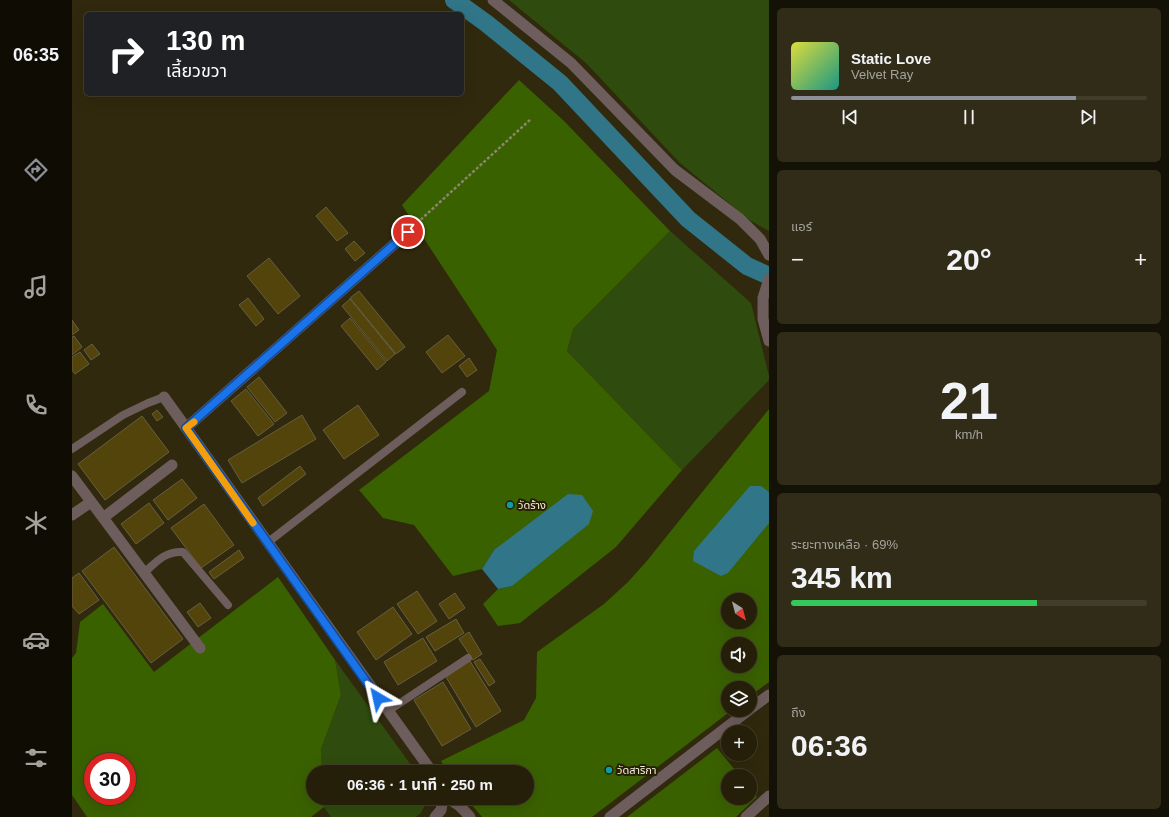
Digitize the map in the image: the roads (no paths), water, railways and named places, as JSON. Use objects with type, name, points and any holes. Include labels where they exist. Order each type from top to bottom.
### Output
[{"type":"street","points":[[493,0],[571,63],[675,170],[740,219],[760,239],[769,255]]},
{"type":"street","points":[[186,428],[408,232]]},
{"type":"street","points":[[769,279],[763,298],[764,319],[769,341]]},
{"type":"street","points":[[164,397],[427,765]]},
{"type":"street","points":[[103,518],[172,465]]},
{"type":"street","points":[[72,476],[200,648]]},
{"type":"street","points":[[72,515],[91,502]]},
{"type":"street","points":[[757,704],[769,695]]},
{"type":"street","points":[[610,817],[741,717]]},
{"type":"street","points":[[746,817],[769,796]]},
{"type":"street","points":[[435,817],[441,810],[442,805]]},
{"type":"street","points":[[458,805],[470,817]]},
{"type":"lane","points":[[267,543],[462,392]]},
{"type":"lane","points":[[72,449],[123,415],[164,397]]},
{"type":"lane","points":[[144,573],[162,556],[175,552],[183,552],[228,605]]},
{"type":"lane","points":[[388,711],[468,658]]},
{"type":"water","points":[[750,486],[761,486],[769,492],[769,523],[728,573],[721,576],[693,561],[694,551]]},
{"type":"water","points":[[568,494],[582,495],[593,511],[589,524],[512,586],[498,589],[482,569],[494,550]]},
{"type":"waterway","points":[[454,0],[486,23],[560,83],[688,219],[747,266],[769,276]]},
{"type":"place","name":"วัดร้าง","points":[[510,505]]},
{"type":"place","name":"วัดสาริกา","points":[[609,770]]}]
